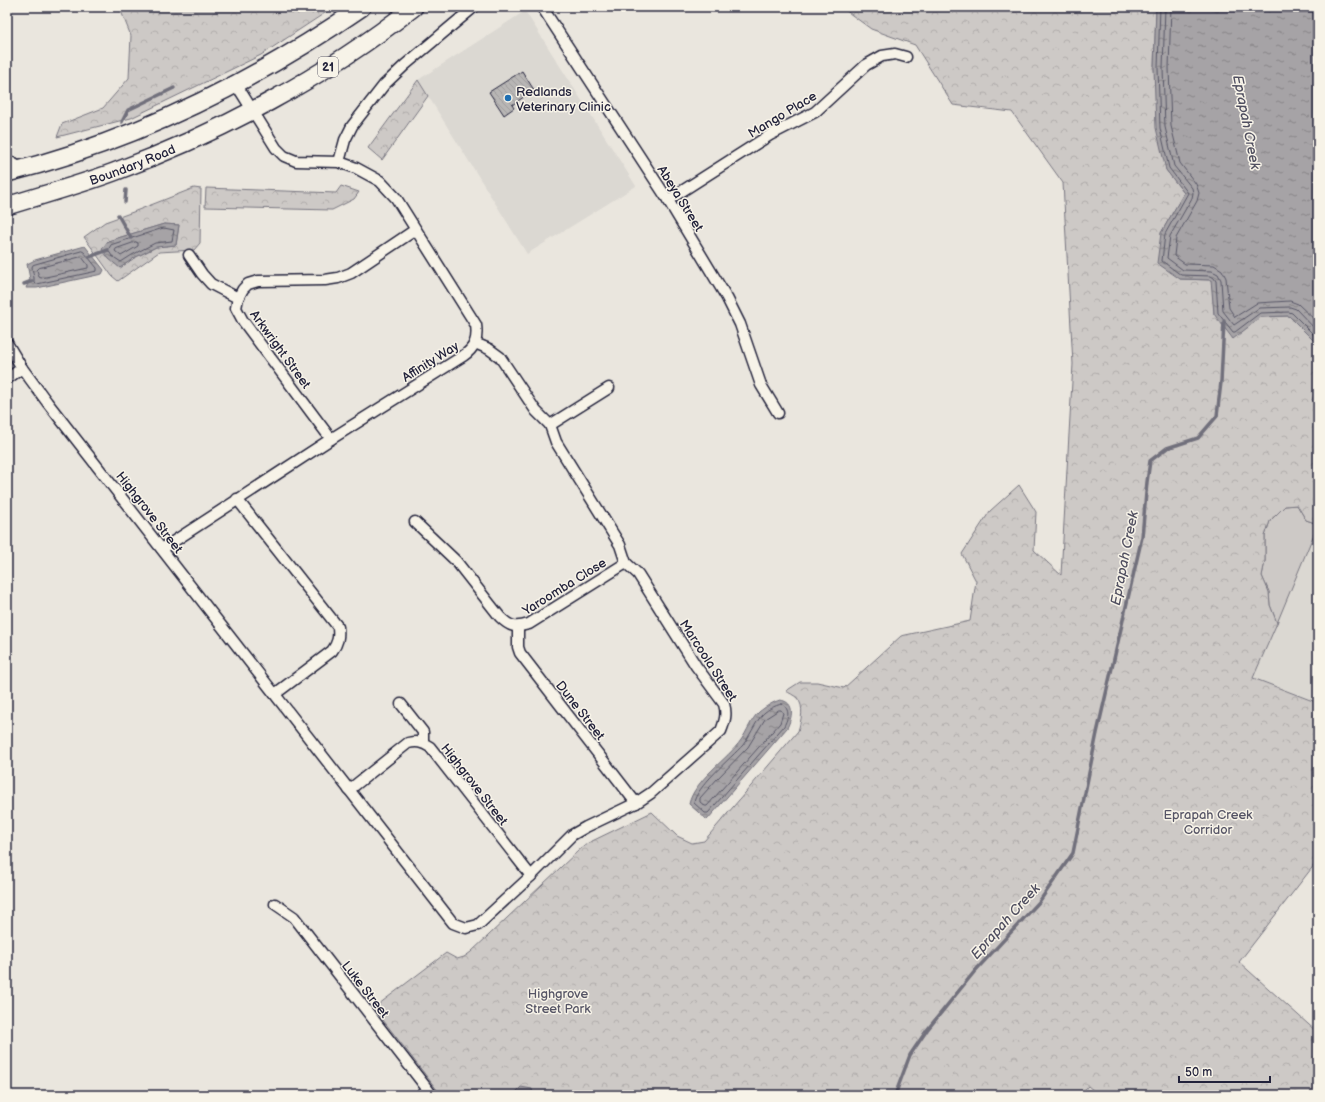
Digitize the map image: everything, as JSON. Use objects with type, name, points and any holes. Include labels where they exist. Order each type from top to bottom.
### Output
[{"type":"highway","name":"21","points":[[7,174],[114,139],[162,119],[236,84],[288,55],[331,29],[362,7]]},
{"type":"highway","name":"Boundary Road","points":[[7,206],[113,172],[180,145],[253,110],[327,68],[368,41],[414,7]]},
{"type":"street","points":[[339,162],[345,140],[352,126],[384,85],[405,65],[474,7]]},
{"type":"street","name":"Abeya Street","points":[[542,7],[668,200],[727,298],[740,324],[760,385],[778,413]]},
{"type":"street","name":"Mango Place","points":[[668,200],[770,135],[815,112],[866,65],[882,56],[895,54],[906,57]]},
{"type":"street","points":[[236,84],[253,110]]},
{"type":"street","name":"Affinity Way","points":[[162,549],[237,499],[463,356],[470,351],[477,334],[476,325],[396,198],[380,181],[356,168],[339,162],[296,161],[284,156],[276,148],[253,110]]},
{"type":"street","points":[[7,160],[24,169]]},
{"type":"street","points":[[189,255],[211,284],[238,298],[248,284],[258,282],[325,280],[338,278],[351,272],[415,230]]},
{"type":"street","name":"Arkwright Street","points":[[238,298],[236,308],[243,321],[331,439]]},
{"type":"street","name":"Highgrove Street","points":[[7,343],[22,368],[453,923],[466,928]]},
{"type":"street","name":"Marcoola Street","points":[[466,928],[478,925],[572,836],[586,827],[636,803],[651,793],[721,731],[726,712],[724,704],[696,666],[650,591],[638,574],[626,562],[620,545],[556,442],[550,425],[536,411],[500,357],[489,349],[474,343]]},
{"type":"street","points":[[7,379],[22,368]]},
{"type":"street","points":[[550,425],[609,388]]},
{"type":"street","points":[[237,499],[338,627],[339,636],[337,644],[332,651],[275,694]]},
{"type":"street","name":"Yaroomba Close","points":[[416,522],[456,561],[500,616],[508,624],[518,627],[529,624],[626,562]]},
{"type":"street","name":"Dune Street","points":[[518,627],[518,647],[520,653],[636,803]]},
{"type":"street","points":[[401,704],[423,732],[423,742]]},
{"type":"street","name":"Highgrove Street","points":[[349,790],[408,743],[416,741],[423,742],[430,747],[531,876]]},
{"type":"street","name":"Luke Street","points":[[275,904],[294,916],[432,1095]]},
{"type":"shaded area","points":[[525,11],[636,186],[527,254],[418,80]]},
{"type":"shaded area","points":[[1318,385],[1318,703],[1253,678],[1306,410],[1315,396]]},
{"type":"green space","points":[[132,7],[155,7],[165,9],[170,7],[334,7],[261,55],[131,118],[57,137],[62,124],[103,108],[129,78],[131,36],[121,11]]},
{"type":"green space","points":[[841,7],[1156,7],[1154,68],[1166,170],[1184,193],[1161,233],[1180,279],[1212,280],[1214,314],[1261,317],[1289,316],[1318,345],[1318,385],[1312,400],[1318,406],[1318,420],[1314,431],[1318,440],[1318,524],[1316,529],[1315,523],[1306,520],[1297,505],[1285,506],[1270,521],[1265,536],[1265,561],[1262,576],[1269,592],[1270,605],[1277,623],[1253,678],[1318,703],[1318,860],[1239,962],[1318,1033],[1316,1095],[1099,1095],[1088,1086],[1080,1095],[441,1095],[376,1011],[379,1004],[446,953],[457,959],[464,957],[471,952],[588,843],[652,812],[677,836],[692,843],[704,841],[798,731],[801,718],[801,705],[797,698],[786,691],[800,682],[817,682],[844,688],[901,636],[970,621],[976,581],[962,554],[990,511],[1019,485],[1036,512],[1034,550],[1061,575],[1073,364],[1063,183],[1012,112],[953,105],[915,45],[871,29]]},
{"type":"green space","points":[[418,80],[428,96],[382,160],[368,148]]},
{"type":"green space","points":[[341,186],[359,192],[354,199],[332,210],[205,207],[206,188],[336,193]]},
{"type":"green space","points":[[194,188],[201,189],[200,243],[194,250],[159,252],[118,281],[112,276],[84,237],[105,222]],"holes":[[[164,224],[179,225],[176,245],[156,247],[134,258],[120,268],[108,241]]]},
{"type":"green space","points":[[1297,505],[1306,520],[1315,523],[1316,529],[1277,623],[1270,605],[1269,592],[1262,576],[1265,561],[1265,536],[1270,521],[1285,506]]},
{"type":"water","points":[[1156,7],[1318,7],[1318,345],[1289,316],[1261,317],[1233,339],[1214,314],[1211,280],[1180,279],[1157,263],[1161,233],[1184,193],[1166,170],[1156,128],[1154,68]]},
{"type":"water","points":[[164,224],[179,225],[176,245],[156,247],[134,258],[120,268],[109,259],[102,249],[108,241]]},
{"type":"water","points":[[85,246],[104,270],[102,274],[37,288],[26,288],[30,279],[27,264],[35,260]]},
{"type":"water","points":[[780,700],[785,701],[791,707],[791,715],[787,728],[707,820],[689,804],[692,795],[704,778],[743,737],[756,715],[766,707]]},
{"type":"water","points":[[521,1087],[532,1089],[533,1095],[513,1095]]},
{"type":"building","name":"Redlands Veterinary Clinic","points":[[522,71],[534,90],[512,105],[514,108],[504,115],[489,92]]},
{"type":"waterway","points":[[122,122],[128,110],[174,88]]},
{"type":"waterway","points":[[125,202],[126,190]]},
{"type":"waterway","points":[[118,215],[131,238]]},
{"type":"waterway","points":[[89,257],[108,250]]},
{"type":"waterway","points":[[24,284],[32,281]]},
{"type":"waterway","name":"Eprapah Creek","points":[[895,1095],[910,1055],[927,1030],[975,971],[1039,902],[1073,853],[1097,733],[1142,537],[1150,461],[1167,448],[1198,438],[1217,416],[1221,382],[1224,321]]},
{"type":"place","name":"Redlands Veterinary Clinic","points":[[508,98]]},
{"type":"park label","name":"Eprapah Creek Corridor","points":[[1208,822]]},
{"type":"park label","name":"Highgrove Street Park","points":[[558,1000]]}]
